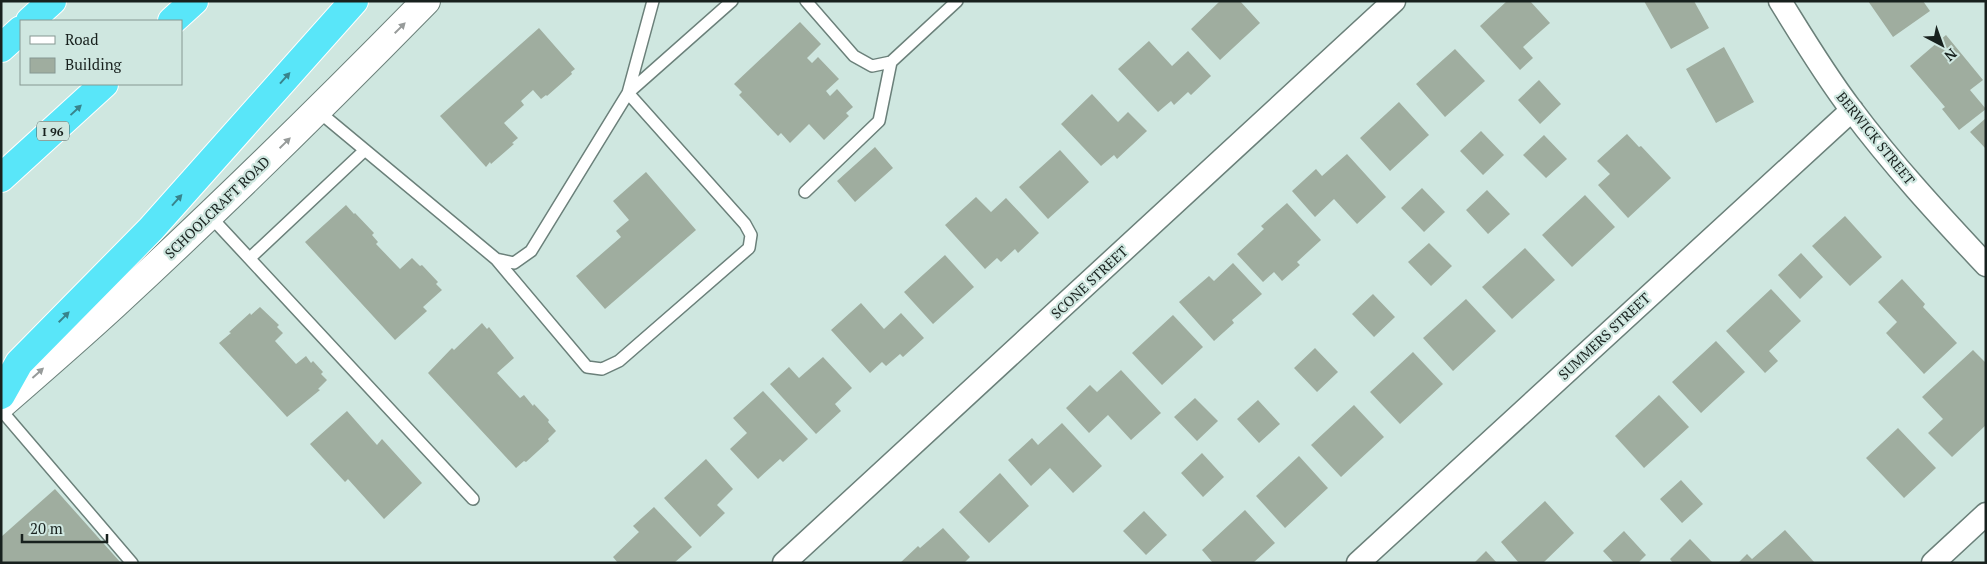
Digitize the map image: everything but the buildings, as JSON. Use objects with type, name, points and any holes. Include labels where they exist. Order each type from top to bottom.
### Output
[{"type":"highway","points":[[31,20],[52,1]]},
{"type":"highway","points":[[173,20],[194,1]]},
{"type":"highway","points":[[1,395],[19,363],[152,229],[354,1]]},
{"type":"highway","points":[[1,48],[20,31]]},
{"type":"highway","name":"I 96","points":[[1,178],[103,85]]},
{"type":"main road","name":"SCHOOLCRAFT ROAD","points":[[1,405],[114,305],[209,215],[318,111],[426,1]]},
{"type":"street","name":"SCONE STREET","points":[[784,563],[1394,1]]},
{"type":"street","name":"BERWICK STREET","points":[[1780,1],[1821,66],[1852,110],[1919,191],[1986,264]]},
{"type":"street","name":"SUMMERS STREET","points":[[1358,563],[1818,139],[1852,110]]},
{"type":"street","points":[[1932,563],[1986,514]]},
{"type":"lane","points":[[628,94],[653,1]]},
{"type":"lane","points":[[496,259],[514,263],[531,251],[628,94],[732,1]]},
{"type":"lane","points":[[806,1],[854,56],[872,66],[892,62],[957,1]]},
{"type":"lane","points":[[806,192],[879,121],[892,62]]},
{"type":"lane","points":[[318,111],[496,259],[587,367],[602,369],[619,362],[749,248],[750,235],[745,224],[628,94]]},
{"type":"lane","points":[[250,258],[365,150]]},
{"type":"lane","points":[[209,215],[473,499]]},
{"type":"lane","points":[[1,410],[132,563]]}]
